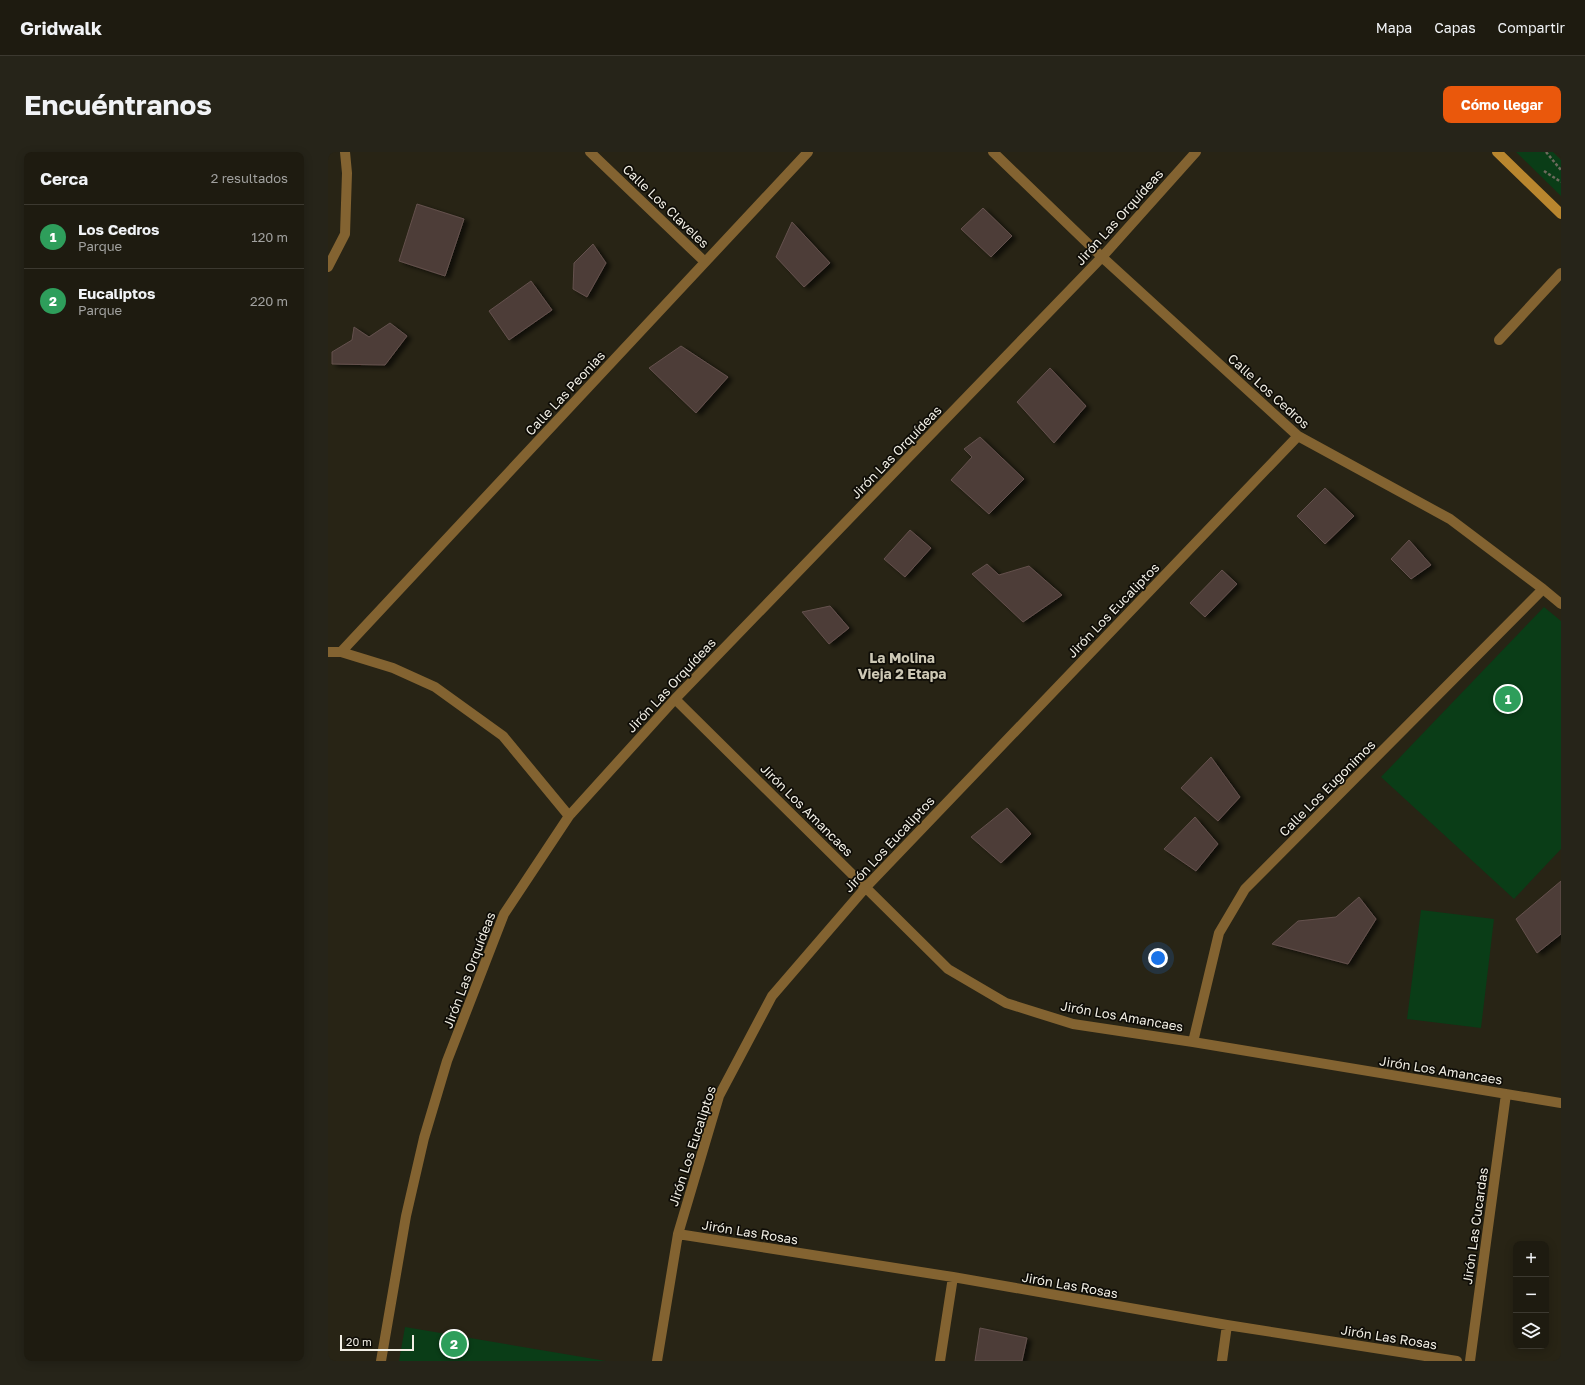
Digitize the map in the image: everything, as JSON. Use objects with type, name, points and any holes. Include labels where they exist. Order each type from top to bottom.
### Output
[{"type":"main road","points":[[1497,152],[1561,214]]},
{"type":"street","points":[[328,267],[345,234],[347,173],[345,152]]},
{"type":"street","name":"Calle Los Claveles","points":[[590,152],[705,262]]},
{"type":"street","name":"Calle Las Peonias","points":[[341,652],[808,152]]},
{"type":"street","name":"Calle Los Cedros","points":[[993,152],[1102,257],[1298,436],[1450,519],[1561,604]]},
{"type":"street","name":"Jirón Las Orquídeas","points":[[381,1361],[406,1216],[424,1138],[447,1061],[504,914],[569,816],[675,699],[1102,257],[1196,152]]},
{"type":"street","points":[[1499,340],[1561,273]]},
{"type":"street","name":"Jirón Los Eucaliptos","points":[[657,1361],[678,1234],[720,1096],[772,996],[866,887],[1298,436]]},
{"type":"street","name":"Calle Los Eugonimos","points":[[1193,1042],[1219,933],[1245,889],[1543,589]]},
{"type":"street","points":[[328,652],[341,652],[393,668],[435,687],[503,736],[569,816]]},
{"type":"street","name":"Jirón Los Amancaes","points":[[675,699],[948,969],[1006,1003],[1073,1024],[1193,1042],[1561,1103]]},
{"type":"street","name":"Jirón Las Cucardas","points":[[1470,1361],[1506,1094]]},
{"type":"street","name":"Jirón Las Rosas","points":[[678,1234],[953,1277],[1228,1325],[1457,1361]]},
{"type":"street","points":[[940,1361],[953,1277]]},
{"type":"street","points":[[1222,1361],[1228,1325]]},
{"type":"path","points":[[1546,152],[1561,170]]},
{"type":"green space","points":[[1516,152],[1553,152],[1561,160],[1561,196]]},
{"type":"green space","points":[[1544,607],[1561,621],[1561,849],[1514,899],[1381,777]]},
{"type":"green space","points":[[1421,910],[1494,919],[1481,1028],[1407,1019]]},
{"type":"green space","points":[[405,1327],[606,1361],[399,1361]]},
{"type":"building","points":[[417,204],[464,219],[445,276],[399,261]]},
{"type":"building","points":[[983,208],[1012,236],[991,257],[961,229]]},
{"type":"building","points":[[792,222],[830,263],[804,287],[776,257]]},
{"type":"building","points":[[593,244],[606,263],[587,297],[573,289],[574,263]]},
{"type":"building","points":[[531,281],[552,310],[509,340],[489,311]]},
{"type":"building","points":[[390,323],[407,336],[385,365],[332,364],[332,352],[352,340],[354,327],[369,337]]},
{"type":"building","points":[[681,346],[728,377],[696,413],[649,368]]},
{"type":"building","points":[[1050,368],[1086,406],[1054,443],[1017,402]]},
{"type":"building","points":[[980,437],[1024,479],[989,514],[951,480],[972,457],[964,449]]},
{"type":"building","points":[[1325,488],[1354,516],[1325,544],[1297,516]]},
{"type":"building","points":[[910,530],[931,548],[905,577],[884,559]]},
{"type":"building","points":[[1409,540],[1431,565],[1411,579],[1391,559]]},
{"type":"building","points":[[987,564],[999,575],[1029,566],[1062,595],[1023,622],[972,574]]},
{"type":"building","points":[[1222,570],[1237,584],[1205,617],[1190,603]]},
{"type":"building","points":[[830,606],[849,628],[829,644],[802,612]]},
{"type":"building","points":[[1211,757],[1240,797],[1218,821],[1181,788]]},
{"type":"building","points":[[1007,808],[1031,834],[1001,863],[971,837]]},
{"type":"building","points":[[1195,817],[1218,844],[1196,871],[1164,849]]},
{"type":"building","points":[[1561,881],[1561,934],[1537,953],[1516,919]]},
{"type":"building","points":[[1359,897],[1376,919],[1348,964],[1272,944],[1298,921],[1336,917]]},
{"type":"building","points":[[980,1328],[1027,1338],[1022,1361],[975,1361]]},
{"type":"place","name":"Los Cedros","points":[[1508,699]]},
{"type":"place","name":"Eucaliptos","points":[[454,1344]]},
{"type":"district","name":"La Molina Vieja 2 Etapa","points":[[902,666]]}]
